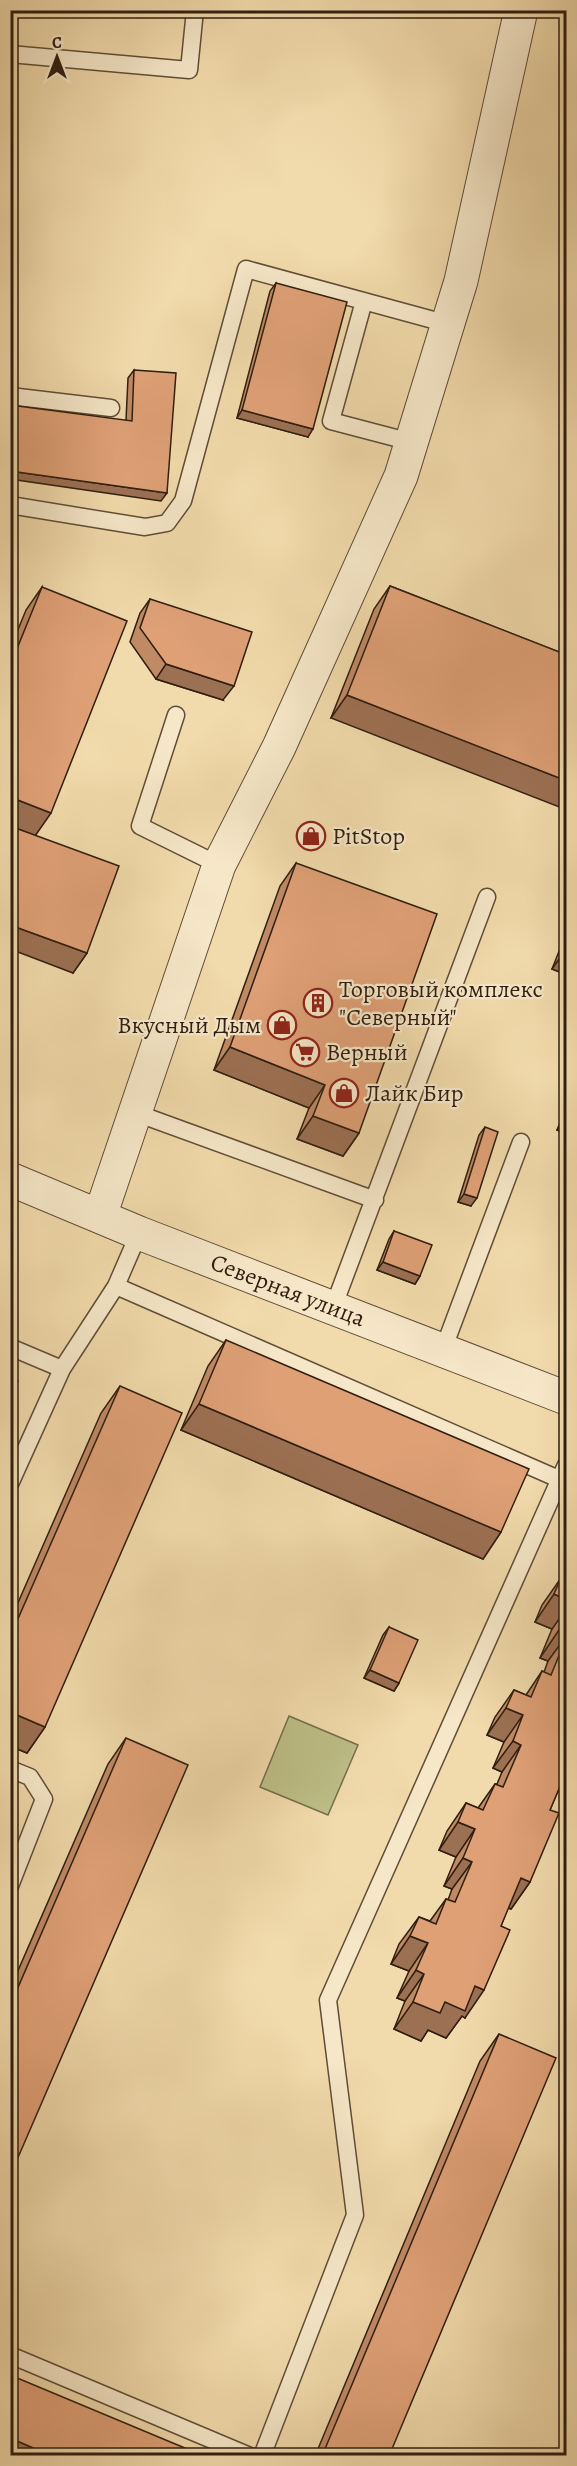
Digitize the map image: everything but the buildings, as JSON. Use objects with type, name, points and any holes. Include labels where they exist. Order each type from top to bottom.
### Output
[{"type":"street","points":[[100,1216],[219,865],[284,736],[401,476],[461,281],[521,10]]},
{"type":"street","name":"Северная улица","points":[[10,1179],[139,1233],[567,1398]]},
{"type":"lane","points":[[10,54],[189,70],[195,10]]},
{"type":"lane","points":[[10,505],[145,527],[167,523],[183,501],[246,269],[448,324]]},
{"type":"lane","points":[[364,301],[331,421],[411,442]]},
{"type":"lane","points":[[10,396],[111,408]]},
{"type":"lane","points":[[176,715],[140,826],[219,865]]},
{"type":"lane","points":[[333,1308],[487,897]]},
{"type":"lane","points":[[136,1113],[375,1200]]},
{"type":"lane","points":[[443,1350],[521,1142]]},
{"type":"lane","points":[[10,1484],[62,1369],[117,1286],[139,1233]]},
{"type":"lane","points":[[117,1286],[564,1472],[328,2000],[355,2215],[262,2456]]},
{"type":"lane","points":[[10,1347],[62,1369]]},
{"type":"lane","points":[[10,1769],[30,1777],[44,1799],[10,1886]]},
{"type":"lane","points":[[10,2355],[250,2456]]},
{"type":"green space","points":[[289,1716],[358,1745],[328,1815],[260,1787]]},
{"type":"place","name":"PitStop","points":[[311,836]]},
{"type":"place","name":"Торговый комплекс \"Северный\"","points":[[318,1003]]},
{"type":"place","name":"Вкусный Дым","points":[[282,1025]]},
{"type":"place","name":"Верный","points":[[305,1052]]},
{"type":"place","name":"Лайк Бир","points":[[344,1093]]}]
